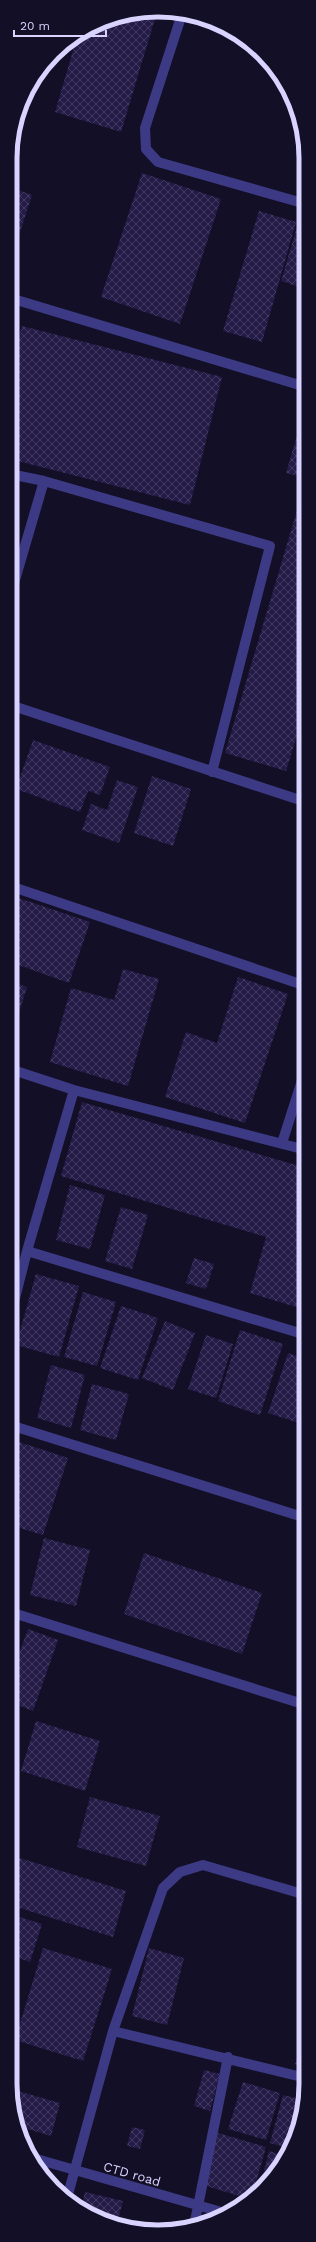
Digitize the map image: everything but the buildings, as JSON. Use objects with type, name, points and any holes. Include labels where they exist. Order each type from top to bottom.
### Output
[{"type":"street","points":[[180,19],[145,128],[146,149],[158,162],[299,202]]},
{"type":"street","points":[[17,300],[299,385]]},
{"type":"street","points":[[17,475],[44,481],[270,546],[212,772]]},
{"type":"street","points":[[17,573],[44,481]]},
{"type":"street","points":[[17,707],[299,800]]},
{"type":"street","points":[[17,888],[299,984]]},
{"type":"street","points":[[17,1071],[74,1090],[299,1148]]},
{"type":"street","points":[[17,1290],[74,1090]]},
{"type":"street","points":[[282,1143],[299,1090]]},
{"type":"street","points":[[27,1251],[299,1333]]},
{"type":"street","points":[[17,1427],[299,1516]]},
{"type":"street","points":[[17,1614],[299,1703]]},
{"type":"street","points":[[68,2193],[112,2031],[163,1888],[180,1872],[203,1865],[299,1893]]},
{"type":"street","points":[[112,2031],[228,2057],[299,2076]]},
{"type":"street","points":[[195,2220],[228,2057]]},
{"type":"street","name":"CTD road","points":[[40,2160],[218,2211]]}]
